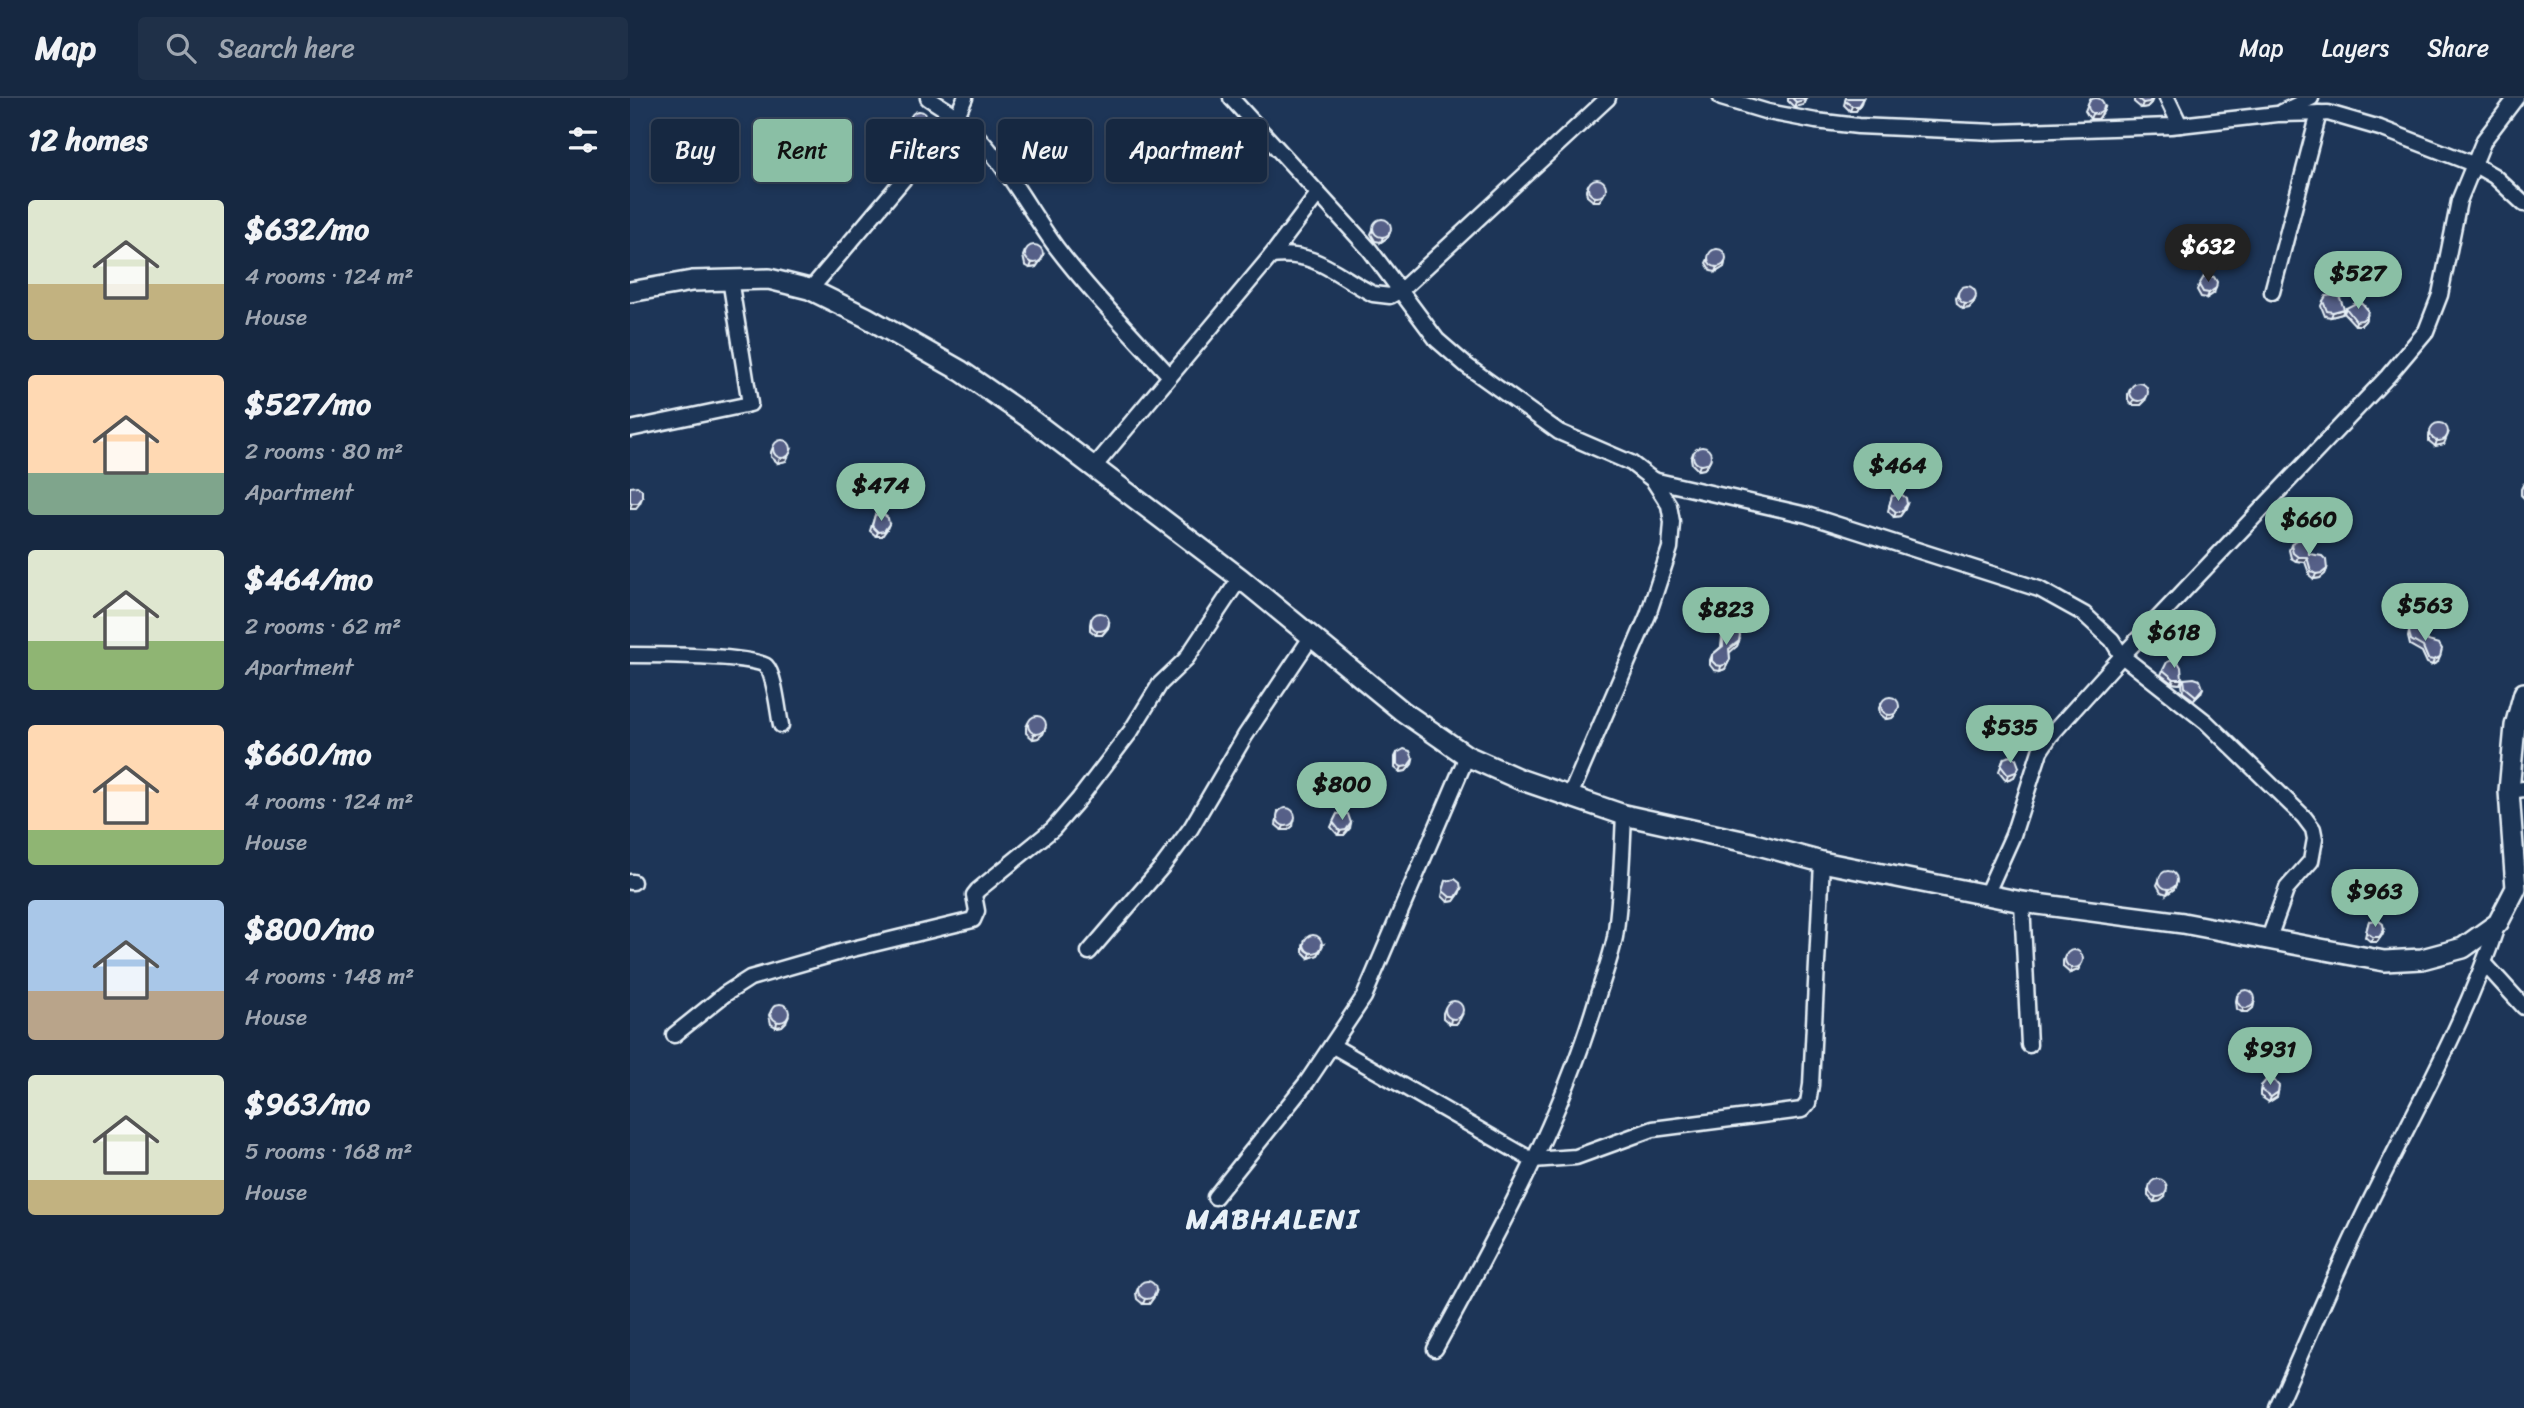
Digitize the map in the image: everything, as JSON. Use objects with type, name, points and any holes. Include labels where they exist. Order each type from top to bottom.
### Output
[{"type":"street","points":[[928,98],[957,116],[1006,170],[1056,246],[1087,285],[1170,376]]},
{"type":"street","points":[[810,291],[957,116],[965,98]]},
{"type":"street","points":[[1231,98],[1370,250],[1437,340],[1467,366],[1559,432],[1631,463],[1653,480],[1669,505],[1672,522],[1670,548],[1648,615],[1569,798]]},
{"type":"street","points":[[1272,256],[1302,255],[1373,294],[1390,296],[1401,290],[1608,98]]},
{"type":"street","points":[[1721,98],[1782,115],[1858,126],[1995,132],[2180,125],[2277,114],[2328,113],[2380,128],[2473,164],[2494,176],[2524,204]]},
{"type":"street","points":[[1779,98],[1782,115]]},
{"type":"street","points":[[2167,98],[2180,125]]},
{"type":"street","points":[[2277,114],[2311,98]]},
{"type":"street","points":[[1986,895],[2013,835],[2040,751],[2050,736],[2122,656],[2388,376],[2427,331],[2440,295],[2459,201],[2473,164],[2484,139],[2516,98]]},
{"type":"street","points":[[2272,292],[2319,113]]},
{"type":"street","points":[[1094,467],[1272,256],[1318,194]]},
{"type":"street","points":[[630,429],[750,404],[730,279]]},
{"type":"street","points":[[630,292],[692,281],[769,279],[810,291],[866,317],[961,371],[1029,418],[1240,579],[1402,710],[1467,756],[1569,798],[1624,815],[1822,862],[1986,895],[2269,938],[2384,961],[2422,959],[2463,948],[2498,923]]},
{"type":"street","points":[[1653,480],[1807,515],[2039,589],[2084,614],[2112,640],[2122,656],[2206,722],[2314,829],[2311,861],[2287,888],[2269,938]]},
{"type":"street","points":[[674,1035],[725,994],[750,978],[844,951],[973,920],[977,911],[974,895],[1053,829],[1079,799],[1131,731],[1160,684],[1186,659],[1240,579]]},
{"type":"street","points":[[1089,952],[1162,867],[1191,828],[1245,736],[1312,636]]},
{"type":"street","points":[[630,655],[740,659],[761,663],[769,671],[781,725]]},
{"type":"street","points":[[2277,1408],[2361,1219],[2455,1034],[2485,964],[2498,923],[2516,888],[2515,726],[2524,693]]},
{"type":"street","points":[[1215,1197],[1307,1082],[1364,997],[1467,756]]},
{"type":"street","points":[[1435,1349],[1481,1264],[1532,1160],[1581,1051],[1614,939],[1622,878],[1624,815]]},
{"type":"street","points":[[1333,1046],[1532,1160],[1576,1157],[1664,1127],[1802,1110],[1808,1103],[1811,1085],[1822,862]]},
{"type":"street","points":[[2022,902],[2029,1045]]},
{"type":"street","points":[[2485,964],[2524,1007]]},
{"type":"building","points":[[1792,98],[1806,98],[1796,102]]},
{"type":"building","points":[[1846,98],[1863,98],[1858,106],[1852,106],[1845,101]]},
{"type":"building","points":[[2093,98],[2099,98],[2104,106],[2102,112],[2093,114],[2088,109],[2088,103]]},
{"type":"building","points":[[2137,98],[2153,98],[2143,103]]},
{"type":"building","points":[[919,111],[928,119],[910,119]]},
{"type":"building","points":[[1597,179],[1603,182],[1606,188],[1603,194],[1597,197],[1591,194],[1588,188],[1591,182]]},
{"type":"building","points":[[1382,219],[1388,222],[1391,228],[1388,234],[1382,237],[1376,234],[1373,228],[1376,222]]},
{"type":"building","points":[[1034,245],[1040,248],[1043,254],[1040,260],[1034,263],[1028,260],[1025,254],[1028,248]]},
{"type":"building","points":[[1717,249],[1723,252],[1726,258],[1723,264],[1717,267],[1711,264],[1708,258],[1711,252]]},
{"type":"building","points":[[2205,275],[2214,277],[2217,282],[2216,288],[2209,293],[2203,292],[2199,285]]},
{"type":"building","points":[[1967,286],[1973,289],[1976,295],[1973,301],[1967,304],[1961,301],[1958,295],[1961,289]]},
{"type":"building","points":[[2335,295],[2340,298],[2344,309],[2327,311],[2323,301],[2326,296]]},
{"type":"building","points":[[2362,303],[2368,310],[2367,316],[2362,320],[2356,321],[2346,308]]},
{"type":"building","points":[[2139,383],[2145,386],[2148,392],[2145,398],[2139,401],[2133,398],[2130,392],[2133,386]]},
{"type":"building","points":[[2439,423],[2445,426],[2448,432],[2445,438],[2439,441],[2433,438],[2430,432],[2433,426]]},
{"type":"building","points":[[782,440],[788,443],[791,449],[788,455],[782,458],[776,455],[773,449],[776,443]]},
{"type":"building","points":[[1702,447],[1708,450],[1711,456],[1708,462],[1702,465],[1696,462],[1693,456],[1696,450]]},
{"type":"building","points":[[637,486],[642,490],[642,498],[638,503],[632,503],[630,487]]},
{"type":"building","points":[[1901,494],[1906,498],[1907,504],[1902,511],[1896,512],[1889,506],[1892,496]]},
{"type":"building","points":[[883,514],[888,518],[889,524],[884,531],[878,532],[872,526],[875,515]]},
{"type":"building","points":[[2300,539],[2306,541],[2309,546],[2309,554],[2322,556],[2326,560],[2327,569],[2322,573],[2311,571],[2307,557],[2298,557],[2293,553],[2291,545]]},
{"type":"building","points":[[1100,613],[1106,616],[1109,622],[1106,628],[1100,631],[1094,628],[1091,622],[1094,616]]},
{"type":"building","points":[[2419,625],[2424,627],[2428,641],[2439,644],[2442,649],[2440,657],[2428,659],[2423,647],[2411,640],[2409,632]]},
{"type":"building","points":[[1734,628],[1740,635],[1739,641],[1729,649],[1730,659],[1727,664],[1716,665],[1712,661],[1712,655],[1723,646],[1723,632]]},
{"type":"building","points":[[2167,662],[2178,662],[2181,667],[2182,679],[2174,679],[2163,670]]},
{"type":"building","points":[[2184,679],[2200,680],[2203,688],[2196,696],[2185,687]]},
{"type":"building","points":[[1890,697],[1896,700],[1899,706],[1896,712],[1890,715],[1884,712],[1881,706],[1884,700]]},
{"type":"building","points":[[1037,716],[1043,719],[1046,725],[1043,731],[1037,734],[1031,731],[1028,725],[1031,719]]},
{"type":"building","points":[[1404,749],[1410,751],[1413,759],[1408,766],[1402,767],[1397,764],[1397,753]]},
{"type":"building","points":[[2010,756],[2016,759],[2019,767],[2016,772],[2008,775],[2001,766],[2004,758]]},
{"type":"building","points":[[1286,808],[1292,811],[1295,817],[1292,823],[1286,826],[1280,823],[1277,817],[1280,811]]},
{"type":"building","points":[[1337,814],[1348,814],[1351,823],[1346,830],[1340,831],[1333,822]]},
{"type":"building","points":[[2168,871],[2174,874],[2177,880],[2174,886],[2168,889],[2162,886],[2159,880],[2162,874]]},
{"type":"building","points":[[1455,879],[1460,883],[1461,889],[1456,897],[1450,897],[1443,891],[1446,881]]},
{"type":"building","points":[[2378,920],[2383,924],[2384,930],[2379,937],[2373,937],[2366,932],[2369,921]]},
{"type":"building","points":[[1313,935],[1319,938],[1322,944],[1319,950],[1313,953],[1307,950],[1304,944],[1307,938]]},
{"type":"building","points":[[2074,950],[2080,953],[2083,959],[2080,965],[2074,968],[2068,965],[2065,959],[2068,953]]},
{"type":"building","points":[[2246,990],[2252,993],[2255,999],[2252,1005],[2246,1008],[2240,1005],[2237,999],[2240,993]]},
{"type":"building","points":[[1454,1001],[1460,1004],[1463,1010],[1460,1016],[1454,1019],[1448,1016],[1445,1010],[1448,1004]]},
{"type":"building","points":[[780,1004],[786,1007],[789,1013],[786,1019],[780,1022],[774,1019],[771,1013],[774,1007]]},
{"type":"building","points":[[2267,1079],[2273,1079],[2279,1086],[2278,1092],[2271,1097],[2262,1091],[2261,1086]]},
{"type":"building","points":[[2158,1179],[2164,1182],[2167,1188],[2164,1194],[2158,1197],[2152,1194],[2149,1188],[2152,1182]]},
{"type":"building","points":[[1147,1281],[1153,1284],[1156,1290],[1153,1296],[1147,1299],[1141,1296],[1138,1290],[1141,1284]]},
{"type":"district","name":"MABHALENI","points":[[1273,1218]]}]
